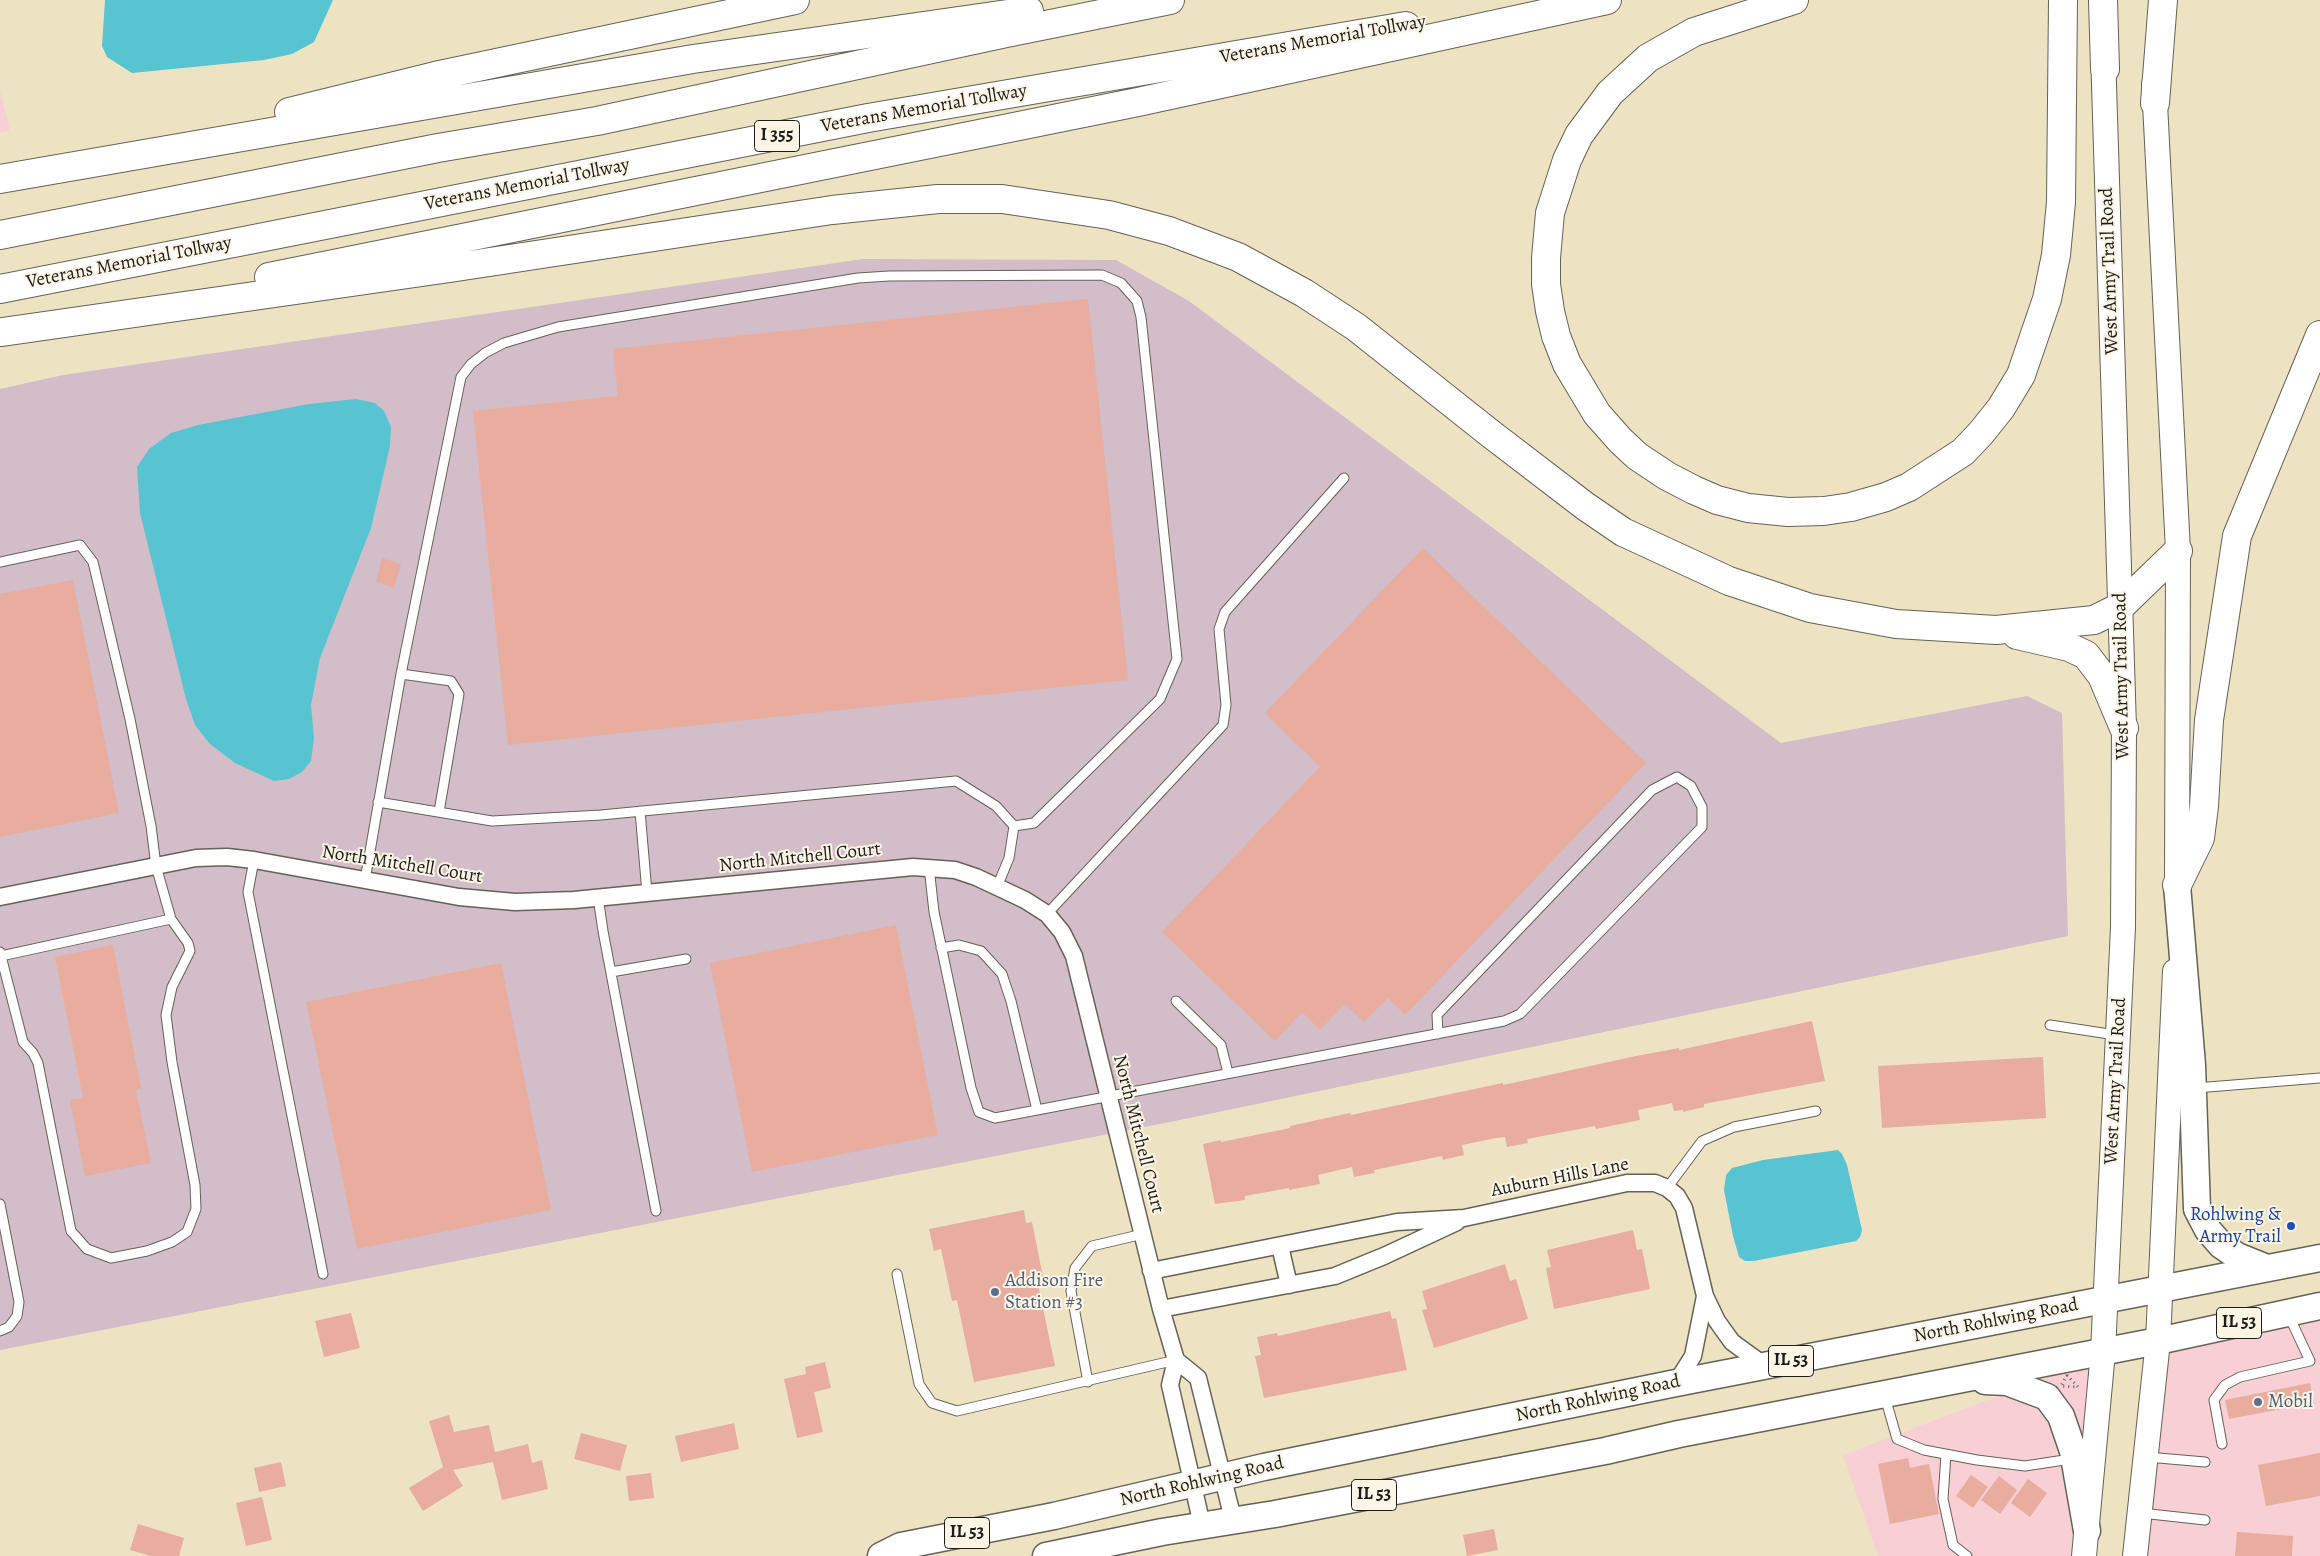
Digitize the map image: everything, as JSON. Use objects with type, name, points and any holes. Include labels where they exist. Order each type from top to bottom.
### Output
[{"type":"highway","points":[[65,168],[435,76],[795,0]]},
{"type":"highway","points":[[0,179],[694,59],[1103,0]]},
{"type":"highway","points":[[0,235],[438,148],[597,121],[1006,33],[1170,0]]},
{"type":"highway","name":"Veterans Memorial Tollway","points":[[0,289],[868,118],[1557,0]]},
{"type":"highway","points":[[1,332],[508,227],[1138,102],[1607,0]]},
{"type":"highway","points":[[1794,0],[1694,32],[1648,58],[1610,93],[1580,135],[1567,160],[1550,212],[1546,258],[1546,284],[1550,311],[1556,336],[1567,364],[1597,414],[1620,440],[1652,466],[1694,490],[1717,500],[1748,508],[1788,512],[1824,511],[1851,507],[1886,497],[1909,487],[1963,452],[2001,408],[2021,375],[2047,299],[2056,255],[2061,202],[2063,0]]},
{"type":"highway","points":[[2101,0],[2104,69]]},
{"type":"highway","points":[[2155,102],[2163,0]]},
{"type":"highway","points":[[1,332],[450,268],[832,210],[938,199],[1002,199],[1054,205],[1109,215],[1169,231],[1238,257],[1304,293],[1356,327],[1585,506],[1623,532],[1729,581],[1810,608],[1896,624],[1996,630],[2094,620],[2120,607],[2178,551]]},
{"type":"highway","points":[[2177,885],[2200,838],[2204,806],[2209,720],[2237,536],[2320,335]]},
{"type":"highway","points":[[1996,630],[2069,647],[2086,655],[2102,676],[2124,728]]},
{"type":"main road","points":[[2135,1556],[2158,1341],[2171,1077],[2177,885],[2178,551],[2150,0]]},
{"type":"main road","name":"West Army Trail Road","points":[[2085,1543],[2103,1352],[2123,927],[2124,728],[2104,69]]},
{"type":"main road","points":[[2177,885],[2193,1088],[2197,1209],[2208,1230],[2222,1245],[2237,1256],[2267,1268]]},
{"type":"main road","name":"North Rohlwing Road","points":[[881,1556],[901,1546],[1054,1516],[1192,1483],[1676,1383],[2105,1300],[2161,1287],[2320,1258]]},
{"type":"main road","name":"IL 53","points":[[1046,1556],[1125,1548],[1202,1525],[1274,1514],[1532,1465],[2158,1341],[2320,1306]]},
{"type":"main road","points":[[1957,1380],[2007,1382],[2047,1397],[2061,1416],[2074,1459],[2085,1543]]},
{"type":"street","name":"North Mitchell Court","points":[[0,897],[196,858],[227,857],[254,860],[459,897],[515,902],[598,898],[913,867],[955,870],[1025,900],[1047,914],[1062,932],[1074,956],[1161,1310],[1176,1360]]},
{"type":"street","name":"Auburn Hills Lane","points":[[1152,1271],[1397,1222],[1464,1218],[1627,1184],[1655,1183],[1667,1188]]},
{"type":"street","points":[[1667,1188],[1677,1196],[1684,1208],[1704,1296],[1717,1321],[1732,1342],[1765,1366]]},
{"type":"street","name":"Auburn Hills Lane","points":[[1161,1310],[1335,1276],[1384,1256],[1464,1218]]},
{"type":"street","points":[[1280,1246],[1289,1285]]},
{"type":"street","points":[[1676,1383],[1693,1356],[1704,1296]]},
{"type":"street","points":[[1202,1525],[1170,1385],[1176,1360],[1198,1378],[1234,1519]]},
{"type":"lane","points":[[364,880],[401,674],[461,377],[471,364],[485,353],[504,343],[558,327],[858,278],[1102,275],[1121,283],[1137,301],[1141,317],[1177,659],[1160,700],[1034,824],[1014,826]]},
{"type":"lane","points":[[1047,914],[1223,725],[1226,705],[1219,628],[1225,612],[1344,478]]},
{"type":"lane","points":[[0,562],[80,545],[93,562],[130,718],[151,826],[156,866],[171,919],[188,943],[190,952],[172,987],[166,1015],[172,1062],[195,1185],[196,1209],[187,1232],[172,1242],[111,1258],[87,1249],[71,1231],[38,1063],[33,1053],[23,1042],[0,954],[171,919]]},
{"type":"lane","points":[[401,674],[450,681],[459,694],[439,812]]},
{"type":"lane","points":[[929,867],[934,912],[971,1088],[979,1112],[994,1118],[1228,1073],[1438,1034],[1504,1021],[1520,1014],[1702,827],[1702,807],[1691,786],[1677,777],[1652,790],[1437,1015],[1438,1034]]},
{"type":"lane","points":[[378,802],[492,821],[640,811],[956,781],[996,806],[1014,826]]},
{"type":"lane","points":[[640,811],[647,893]]},
{"type":"lane","points":[[997,887],[1009,858],[1014,826]]},
{"type":"lane","points":[[254,860],[248,892],[324,1274]]},
{"type":"lane","points":[[598,898],[656,1211]]},
{"type":"lane","points":[[941,948],[959,945],[981,951],[1002,974],[1012,1001],[1037,1110]]},
{"type":"lane","points":[[611,972],[686,959]]},
{"type":"lane","points":[[1176,1002],[1221,1046],[1228,1073]]},
{"type":"lane","points":[[2050,1025],[2119,1035]]},
{"type":"lane","points":[[2193,1088],[2320,1078]]},
{"type":"lane","points":[[1667,1188],[1702,1141],[1734,1127],[1816,1111]]},
{"type":"lane","points":[[0,1204],[19,1302],[17,1316],[9,1327],[0,1331]]},
{"type":"lane","points":[[1088,1382],[1071,1290],[1075,1268],[1092,1246],[1142,1234]]},
{"type":"lane","points":[[897,1274],[919,1384],[932,1403],[957,1411],[1176,1360]]},
{"type":"lane","points":[[2222,1444],[2214,1400],[2224,1385],[2240,1377],[2310,1361],[2287,1313]]},
{"type":"lane","points":[[1884,1394],[1897,1439],[1924,1450],[2025,1466],[2074,1459]]},
{"type":"lane","points":[[1946,1454],[1944,1499],[1953,1545],[1967,1556]]},
{"type":"lane","points":[[2146,1456],[2206,1462]]},
{"type":"lane","points":[[2140,1513],[2205,1520]]},
{"type":"shaded area","points":[[0,91],[10,131],[0,133]]},
{"type":"shaded area","points":[[863,259],[1116,260],[1189,301],[1781,743],[2027,696],[2062,713],[2068,936],[1165,1123],[0,1350],[0,389],[63,375]]},
{"type":"shaded area","points":[[2320,1313],[2320,1556],[2141,1556],[2165,1347]]},
{"type":"shaded area","points":[[2094,1360],[2076,1556],[1878,1556],[1843,1455]]},
{"type":"water","points":[[105,0],[333,0],[314,42],[292,54],[264,60],[132,73],[107,57],[102,46]]},
{"type":"water","points":[[356,399],[375,403],[384,411],[391,427],[390,446],[371,528],[320,658],[311,705],[314,738],[311,761],[302,772],[289,779],[274,781],[235,763],[210,744],[195,725],[186,699],[140,513],[137,467],[149,449],[171,433],[198,425],[309,404]]},
{"type":"water","points":[[1838,1150],[1847,1165],[1862,1230],[1860,1237],[1856,1241],[1754,1261],[1745,1261],[1739,1257],[1724,1190],[1726,1175],[1732,1168],[1763,1160]]},
{"type":"building","points":[[1088,299],[1128,680],[508,745],[473,411],[618,396],[613,349]]},
{"type":"building","points":[[1423,548],[1646,763],[1405,1015],[1388,998],[1364,1022],[1345,1004],[1320,1030],[1302,1012],[1275,1041],[1162,932],[1320,767],[1265,713]]},
{"type":"building","points":[[382,558],[401,564],[394,588],[376,582]]},
{"type":"building","points":[[73,580],[119,813],[0,837],[0,594]]},
{"type":"building","points":[[896,925],[938,1135],[752,1172],[710,963]]},
{"type":"building","points":[[113,945],[141,1088],[136,1090],[151,1163],[85,1176],[70,1100],[83,1098],[55,957]]},
{"type":"building","points":[[501,963],[551,1210],[357,1249],[306,1002]]},
{"type":"building","points":[[1812,1021],[1825,1081],[1704,1104],[1704,1107],[1683,1112],[1683,1110],[1674,1111],[1672,1103],[1638,1110],[1640,1120],[1596,1129],[1595,1126],[1527,1139],[1528,1143],[1507,1147],[1505,1137],[1496,1138],[1462,1145],[1464,1155],[1443,1160],[1442,1156],[1374,1170],[1375,1173],[1354,1177],[1352,1167],[1318,1175],[1320,1184],[1245,1196],[1245,1200],[1215,1204],[1203,1144],[1290,1128],[1290,1126],[1350,1113],[1351,1115],[1503,1083],[1503,1085],[1636,1056],[1679,1048],[1679,1050]]},
{"type":"building","points":[[2043,1057],[2046,1118],[1882,1128],[1878,1066]]},
{"type":"building","name":"Addison Fire Station #3","points":[[1024,1210],[1026,1223],[1032,1222],[1044,1282],[1038,1284],[1055,1366],[974,1382],[957,1300],[952,1301],[941,1249],[934,1251],[929,1229]]},
{"type":"building","points":[[1633,1230],[1637,1250],[1642,1249],[1650,1289],[1554,1309],[1546,1268],[1551,1267],[1547,1250]]},
{"type":"building","points":[[1505,1264],[1510,1281],[1516,1279],[1528,1319],[1434,1348],[1422,1310],[1427,1309],[1422,1291]]},
{"type":"building","points":[[1390,1311],[1392,1319],[1396,1318],[1407,1370],[1264,1398],[1255,1356],[1261,1355],[1257,1337],[1277,1333],[1278,1336]]},
{"type":"building","points":[[351,1313],[360,1348],[324,1357],[315,1321]]},
{"type":"building","points":[[825,1362],[831,1388],[814,1392],[823,1432],[797,1438],[784,1379],[806,1374],[805,1367]]},
{"type":"building","points":[[2310,1383],[2314,1403],[2229,1419],[2225,1400]]},
{"type":"building","points":[[449,1415],[454,1432],[489,1425],[495,1452],[528,1444],[532,1463],[542,1460],[548,1489],[502,1500],[493,1462],[453,1470],[463,1486],[423,1511],[409,1488],[443,1467],[429,1421]]},
{"type":"building","points":[[734,1423],[739,1449],[681,1462],[675,1436]]},
{"type":"building","points":[[581,1433],[627,1445],[620,1471],[574,1459]]},
{"type":"building","points":[[2320,1453],[2320,1496],[2266,1506],[2258,1465]]},
{"type":"building","points":[[1908,1458],[1910,1468],[1929,1464],[1939,1514],[1890,1524],[1878,1464]]},
{"type":"building","points":[[281,1462],[286,1486],[259,1492],[254,1468]]},
{"type":"building","points":[[651,1473],[654,1498],[629,1501],[626,1476]]},
{"type":"building","points":[[1971,1475],[1988,1487],[1973,1508],[1956,1496]]},
{"type":"building","points":[[1999,1476],[2017,1490],[2000,1514],[1981,1500]]},
{"type":"building","points":[[2028,1479],[2047,1493],[2030,1517],[2011,1503]]},
{"type":"building","points":[[262,1497],[272,1540],[246,1546],[236,1503]]},
{"type":"building","points":[[138,1524],[184,1538],[179,1556],[151,1556],[130,1550]]},
{"type":"building","points":[[1494,1529],[1498,1550],[1467,1556],[1463,1535]]},
{"type":"building","points":[[2237,1532],[2293,1536],[2292,1556],[2235,1556]]},
{"type":"place","name":"Rohlwing & Army Trail","points":[[2291,1226]]},
{"type":"place","name":"Addison Fire Station #3","points":[[995,1292]]},
{"type":"place","name":"Mobil","points":[[2258,1402]]}]
